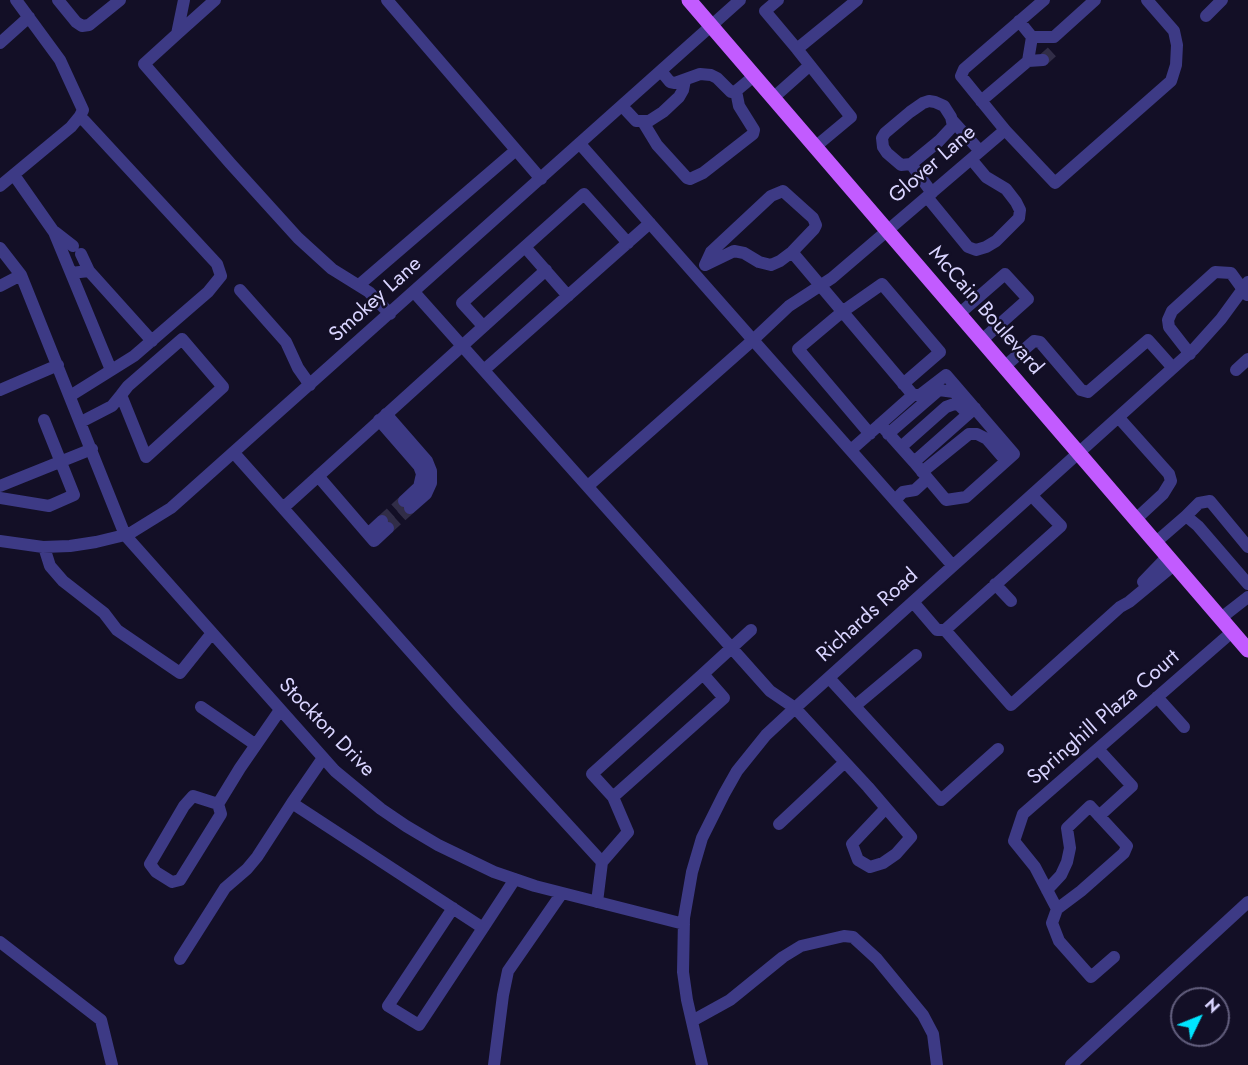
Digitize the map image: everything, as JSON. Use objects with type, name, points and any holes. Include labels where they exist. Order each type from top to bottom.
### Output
[{"type":"main road","name":"McCain Boulevard","points":[[689,0],[1248,650]]},
{"type":"street","points":[[1,183],[14,175],[71,127],[83,110],[60,60],[16,0]]},
{"type":"street","points":[[58,0],[76,22],[82,26],[89,26],[120,0]]},
{"type":"street","points":[[177,34],[184,0]]},
{"type":"street","points":[[216,0],[144,63],[230,164],[298,238],[332,269],[369,292],[390,314]]},
{"type":"street","points":[[387,0],[541,179]]},
{"type":"street","name":"Smokey Lane","points":[[0,541],[44,547],[70,546],[125,535],[141,528],[171,508],[740,0]]},
{"type":"street","points":[[778,0],[765,11],[851,117],[815,147]]},
{"type":"street","points":[[797,49],[857,0]]},
{"type":"street","points":[[1044,0],[964,69],[961,76],[1005,130],[1055,183],[1171,81],[1176,65],[1178,45],[1174,31],[1147,0]]},
{"type":"street","points":[[1032,37],[1054,37],[1095,0]]},
{"type":"street","points":[[1206,16],[1222,0]]},
{"type":"street","points":[[0,43],[29,17]]},
{"type":"street","points":[[1019,21],[1032,37],[1028,61]]},
{"type":"street","points":[[1054,37],[1054,50]]},
{"type":"street","points":[[981,101],[1028,61],[1043,60]]},
{"type":"street","points":[[772,98],[809,66]]},
{"type":"street","points":[[661,71],[670,82],[675,83],[700,74],[711,75],[731,92],[736,91],[754,76]]},
{"type":"street","points":[[622,106],[636,121],[649,121],[669,106],[683,90],[685,80]]},
{"type":"street","points":[[643,122],[657,145],[690,179],[703,173],[753,134],[754,130],[739,106],[736,91]]},
{"type":"street","points":[[912,164],[929,195],[968,247],[976,250],[986,247],[996,241],[1019,218],[1020,210],[1016,202],[1006,189],[986,177],[976,155],[944,106],[929,101],[923,103],[885,133],[882,144],[887,153],[901,165],[912,164],[951,129],[952,120]]},
{"type":"street","points":[[70,396],[134,356],[208,292],[221,276],[217,264],[80,116]]},
{"type":"street","name":"Glover Lane","points":[[588,486],[789,306],[832,278],[1005,130]]},
{"type":"street","points":[[580,144],[953,566]]},
{"type":"street","points":[[358,285],[516,150]]},
{"type":"street","points":[[14,175],[54,232],[111,370]]},
{"type":"street","points":[[695,274],[705,265],[734,251],[771,265],[792,252],[814,230],[816,225],[813,218],[783,191],[771,196],[711,252],[705,265]]},
{"type":"street","points":[[483,326],[462,303],[584,194],[628,243]]},
{"type":"street","points":[[484,370],[650,223]]},
{"type":"street","points":[[54,232],[77,250],[89,271],[152,341]]},
{"type":"street","points":[[525,247],[568,296]]},
{"type":"street","points":[[0,248],[21,275],[125,535]]},
{"type":"street","points":[[792,252],[913,396]]},
{"type":"street","points":[[283,508],[546,270]]},
{"type":"street","points":[[71,273],[89,271]]},
{"type":"street","points":[[1190,354],[1169,327],[1168,320],[1172,311],[1215,273],[1231,273],[1246,289]]},
{"type":"street","points":[[959,314],[1005,274],[1028,299],[982,340]]},
{"type":"street","points":[[0,286],[21,275]]},
{"type":"street","points":[[870,434],[798,349],[842,312],[882,284],[940,352],[903,384]]},
{"type":"street","name":"Richards Road","points":[[702,1065],[683,972],[684,924],[690,882],[702,838],[724,794],[747,758],[766,735],[795,708],[1190,354],[1246,289]]},
{"type":"street","points":[[240,290],[286,342],[298,368],[310,385]]},
{"type":"street","points":[[414,292],[770,691],[795,708],[845,762],[886,808],[910,837],[896,854],[883,863],[870,867],[858,860],[852,844],[886,808]]},
{"type":"street","points":[[81,422],[112,406],[128,386],[182,339],[224,387],[146,458],[121,395]]},
{"type":"street","points":[[1004,367],[1034,341],[1040,342],[1081,390],[1088,392],[1148,340],[1173,368]]},
{"type":"street","points":[[1236,370],[1248,359]]},
{"type":"street","points":[[0,390],[58,365]]},
{"type":"street","points":[[884,429],[913,396],[920,395],[946,375],[972,411]]},
{"type":"street","points":[[851,450],[870,434],[884,429],[939,390],[954,392],[1014,454],[966,497],[946,500],[884,429]]},
{"type":"street","points":[[901,447],[946,407],[957,403],[972,411]]},
{"type":"street","points":[[904,511],[912,503],[921,471],[972,411]]},
{"type":"street","points":[[383,417],[427,461],[431,471],[432,483],[426,494],[407,504]]},
{"type":"street","points":[[1119,418],[1169,474],[1171,481],[1163,494],[1136,519]]},
{"type":"street","points":[[0,498],[49,506],[74,495],[44,420]]},
{"type":"street","points":[[921,471],[969,434],[977,434],[987,439],[1006,461]]},
{"type":"street","points":[[0,486],[92,449]]},
{"type":"street","points":[[234,453],[459,706],[602,862]]},
{"type":"street","points":[[318,476],[371,537],[385,525]]},
{"type":"street","points":[[895,500],[903,492],[915,490]]},
{"type":"street","points":[[945,630],[1060,526],[1032,496]]},
{"type":"street","points":[[1156,542],[1199,503],[1210,501],[1248,547]]},
{"type":"street","points":[[1186,516],[1198,526],[1248,584]]},
{"type":"street","name":"Stockton Drive","points":[[125,535],[323,758],[354,788],[406,826],[438,845],[494,872],[562,893],[684,924]]},
{"type":"street","points":[[44,547],[50,566],[63,581],[104,613],[117,630],[180,673],[212,633]]},
{"type":"street","points":[[917,599],[1011,705],[1120,607],[1129,602],[1172,560]]},
{"type":"street","points":[[995,584],[1011,601]]},
{"type":"street","points":[[1221,618],[1248,597]]},
{"type":"street","points":[[597,902],[602,862],[628,832],[613,797],[592,774],[752,630]]},
{"type":"street","name":"Springhill Plaza Court","points":[[1047,890],[1035,867],[1014,841],[1023,814],[1232,632]]},
{"type":"street","points":[[855,706],[916,655]]},
{"type":"street","points":[[613,797],[724,698],[703,674]]},
{"type":"street","points":[[829,678],[941,800],[998,749]]},
{"type":"street","points":[[1157,697],[1184,727]]},
{"type":"street","points":[[201,707],[256,745]]},
{"type":"street","points":[[218,804],[280,710]]},
{"type":"street","points":[[1098,749],[1132,786],[1099,816]]},
{"type":"street","points":[[180,959],[225,888],[257,857],[323,758]]},
{"type":"street","points":[[779,824],[845,762]]},
{"type":"street","points":[[193,796],[218,804],[222,814],[180,880],[172,882],[156,872],[150,864],[184,806],[193,796]]},
{"type":"street","points":[[292,803],[483,928]]},
{"type":"street","points":[[1057,909],[1047,890],[1061,875],[1066,862],[1070,848],[1068,828],[1090,806],[1127,846],[1124,853],[1057,909],[1052,923],[1059,941],[1090,977],[1114,957]]},
{"type":"street","points":[[453,908],[388,1006],[419,1025],[515,879]]},
{"type":"street","points":[[494,1065],[502,995],[508,970],[562,893]]},
{"type":"street","points":[[1071,1065],[1248,902]]},
{"type":"street","points":[[692,1021],[730,1000],[783,957],[801,946],[844,936],[854,937],[877,959],[923,1015],[933,1034],[937,1065]]},
{"type":"street","points":[[0,942],[101,1020],[112,1065]]},
{"type":"tunnel","points":[[1043,60],[1054,50]]},
{"type":"tunnel","points":[[382,521],[404,501]]},
{"type":"tunnel","points":[[388,528],[410,508]]}]
